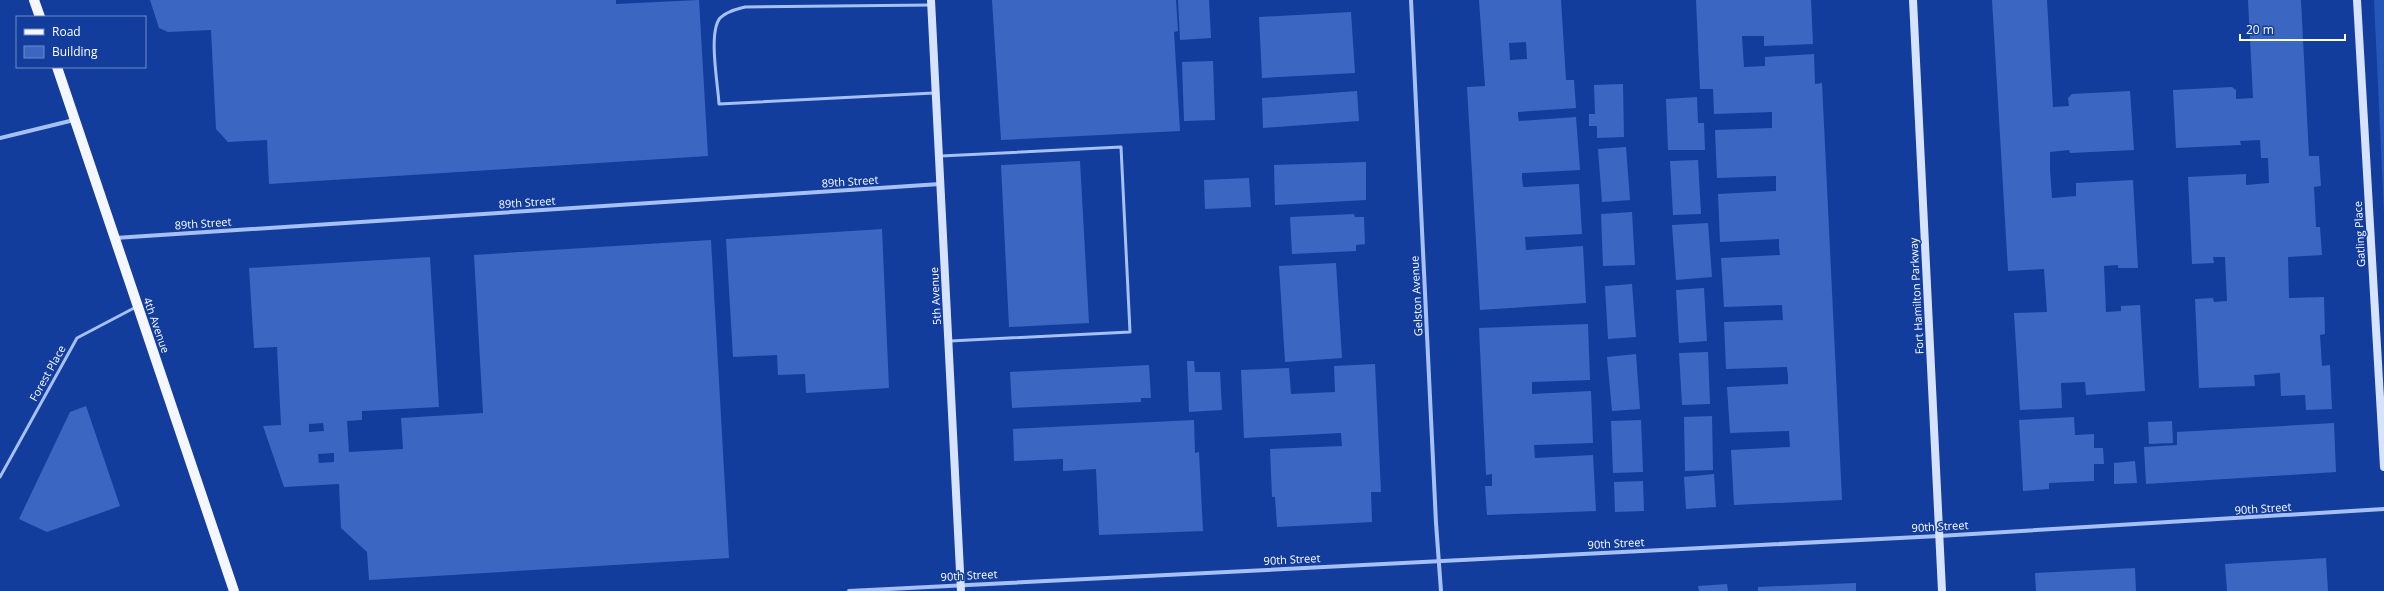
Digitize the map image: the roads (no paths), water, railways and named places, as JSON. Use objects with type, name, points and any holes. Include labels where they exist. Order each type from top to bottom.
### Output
[{"type":"main road","points":[[34,0],[40,16]]},
{"type":"main road","name":"Fort Hamilton Parkway","points":[[1913,0],[1942,591]]},
{"type":"main road","name":"Gatling Place","points":[[2357,0],[2384,467]]},
{"type":"main road","name":"5th Avenue","points":[[931,2],[961,588]]},
{"type":"main road","name":"4th Avenue","points":[[57,68],[234,591]]},
{"type":"street","name":"Gelston Avenue","points":[[1411,0],[1436,523],[1440,560],[1441,591]]},
{"type":"street","points":[[0,138],[74,120]]},
{"type":"street","name":"89th Street","points":[[114,238],[940,184]]},
{"type":"street","name":"90th Street","points":[[849,591],[961,588],[1440,560],[1939,536],[2384,509]]},
{"type":"lane","points":[[931,2],[745,7],[731,10],[720,18],[714,32],[719,104],[936,93]]},
{"type":"lane","points":[[939,156],[1121,147],[1130,332],[948,341]]},
{"type":"lane","name":"Forest Place","points":[[0,477],[77,338],[138,306]]}]
